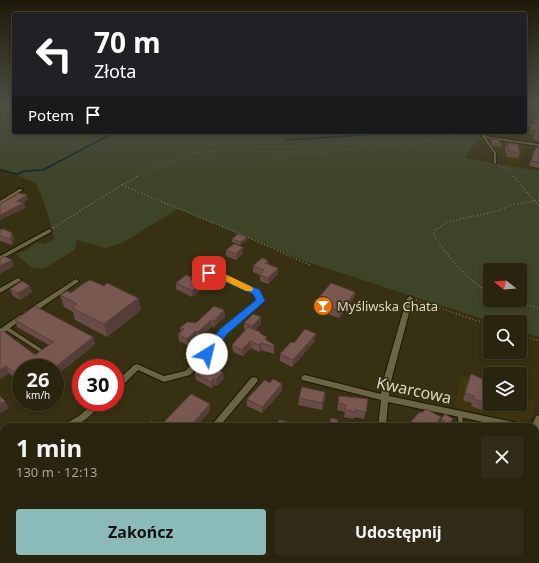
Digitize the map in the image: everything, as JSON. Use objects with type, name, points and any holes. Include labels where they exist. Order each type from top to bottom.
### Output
[{"type":"street","points":[[483,134],[539,145]]},
{"type":"street","points":[[0,203],[21,190]]},
{"type":"street","points":[[0,258],[49,231]]},
{"type":"street","points":[[124,379],[137,367],[164,379],[187,373],[207,354],[223,332],[261,301],[257,292],[209,273]]},
{"type":"street","points":[[0,291],[18,280]]},
{"type":"street","points":[[3,330],[76,281]]},
{"type":"street","points":[[382,423],[386,385],[410,298]]},
{"type":"street","name":"Kwarcowa","points":[[305,378],[384,398],[503,423]]},
{"type":"street","points":[[217,423],[254,380]]},
{"type":"street","points":[[73,423],[90,411]]},
{"type":"lane","points":[[483,134],[495,153],[495,163]]},
{"type":"lane","points":[[3,330],[40,350]]},
{"type":"lane","points":[[460,414],[461,423]]},
{"type":"path","points":[[49,231],[100,198],[122,186],[174,160],[207,149],[235,134]]},
{"type":"path","points":[[193,153],[226,150],[318,153],[381,145],[406,146],[457,134],[483,134]]},
{"type":"path","points":[[495,163],[508,170],[539,206]]},
{"type":"path","points":[[122,186],[240,234],[312,266]]},
{"type":"path","points":[[483,290],[478,287],[442,248],[433,234],[435,230],[447,222],[497,211],[512,205],[539,200]]},
{"type":"path","points":[[410,298],[483,323]]},
{"type":"path","points":[[527,305],[539,308]]},
{"type":"path","points":[[527,337],[539,341]]},
{"type":"shaded area","points":[[497,140],[527,145],[519,167],[509,165],[504,157],[498,156],[493,146],[500,146]]},
{"type":"shaded area","points":[[462,375],[483,382],[483,411],[527,411],[527,398],[534,400],[532,417],[520,422],[454,407]]},
{"type":"green space","points":[[0,130],[12,130],[12,134],[478,134],[483,140],[477,140],[465,158],[539,171],[539,337],[527,333],[527,315],[483,315],[483,319],[307,262],[178,209],[122,243],[105,248],[77,240],[75,250],[43,269],[32,268],[16,254],[27,250],[36,242],[45,244],[54,239],[51,224],[36,183],[0,168]]},
{"type":"building","points":[[536,130],[539,130],[539,136],[534,135]]},
{"type":"building","points":[[490,138],[498,139],[501,144],[494,144]]},
{"type":"building","points":[[507,143],[518,144],[520,153],[509,151]]},
{"type":"building","points":[[538,146],[539,162],[531,161],[534,151]]},
{"type":"building","points":[[19,193],[27,195],[17,201],[24,203],[0,215],[0,204]]},
{"type":"building","points":[[4,229],[12,233],[10,239],[0,236],[0,230]]},
{"type":"building","points":[[238,234],[247,237],[240,242],[232,239]]},
{"type":"building","points":[[234,244],[243,247],[236,254],[226,250]]},
{"type":"building","points":[[4,256],[12,260],[0,266],[0,259]]},
{"type":"building","points":[[262,258],[268,260],[265,263],[278,268],[268,278],[260,275],[264,270],[253,266]]},
{"type":"building","points":[[186,275],[193,278],[190,279],[200,284],[192,291],[176,283]]},
{"type":"building","points":[[90,280],[104,286],[107,283],[138,298],[104,324],[72,308],[77,304],[60,295],[67,291],[71,293]]},
{"type":"building","points":[[22,281],[30,286],[18,293],[10,289]]},
{"type":"building","points":[[331,283],[355,292],[340,312],[315,302]]},
{"type":"building","points":[[35,306],[93,337],[64,360],[12,359],[12,371],[6,366],[0,370],[0,333],[3,331],[35,355],[53,342],[15,320]]},
{"type":"building","points":[[214,306],[224,310],[214,321],[211,320],[198,332],[196,331],[187,339],[178,334],[184,329],[180,328],[187,322],[196,323]]},
{"type":"building","points":[[253,314],[261,317],[252,326],[244,323]]},
{"type":"building","points":[[248,327],[267,337],[265,339],[274,345],[274,347],[261,343],[259,345],[250,341],[242,350],[232,345]]},
{"type":"building","points":[[305,329],[316,334],[293,360],[280,354],[291,342],[294,343]]},
{"type":"building","points":[[203,364],[212,369],[214,367],[223,372],[211,382],[195,373]]},
{"type":"building","points":[[471,374],[483,379],[483,403],[474,399],[474,396],[465,393]]},
{"type":"building","points":[[273,379],[282,384],[262,407],[247,399],[265,380],[270,383]]},
{"type":"building","points":[[302,387],[325,392],[322,403],[299,398]]},
{"type":"building","points":[[191,394],[210,404],[193,423],[163,423]]},
{"type":"building","points":[[0,396],[5,401],[0,404]]},
{"type":"building","points":[[339,396],[368,399],[366,412],[345,410],[346,405],[338,403]]},
{"type":"building","points":[[426,409],[441,417],[436,423],[410,423],[420,412],[422,413]]},
{"type":"building","points":[[445,414],[453,419],[449,423],[447,423],[441,419]]},
{"type":"building","points":[[331,418],[338,420],[337,423],[330,423]]},
{"type":"building","points":[[279,420],[294,423],[278,423]]},
{"type":"waterway","points":[[0,170],[17,174],[25,171],[43,170],[111,134]]},
{"type":"waterway","points":[[286,140],[379,134]]},
{"type":"slow traffic","points":[[224,277],[249,289]]},
{"type":"place","name":"Myśliwska Chata","points":[[323,306]]},
{"type":"route","points":[[207,354],[223,332],[240,320],[261,301],[257,292],[209,273]]}]
